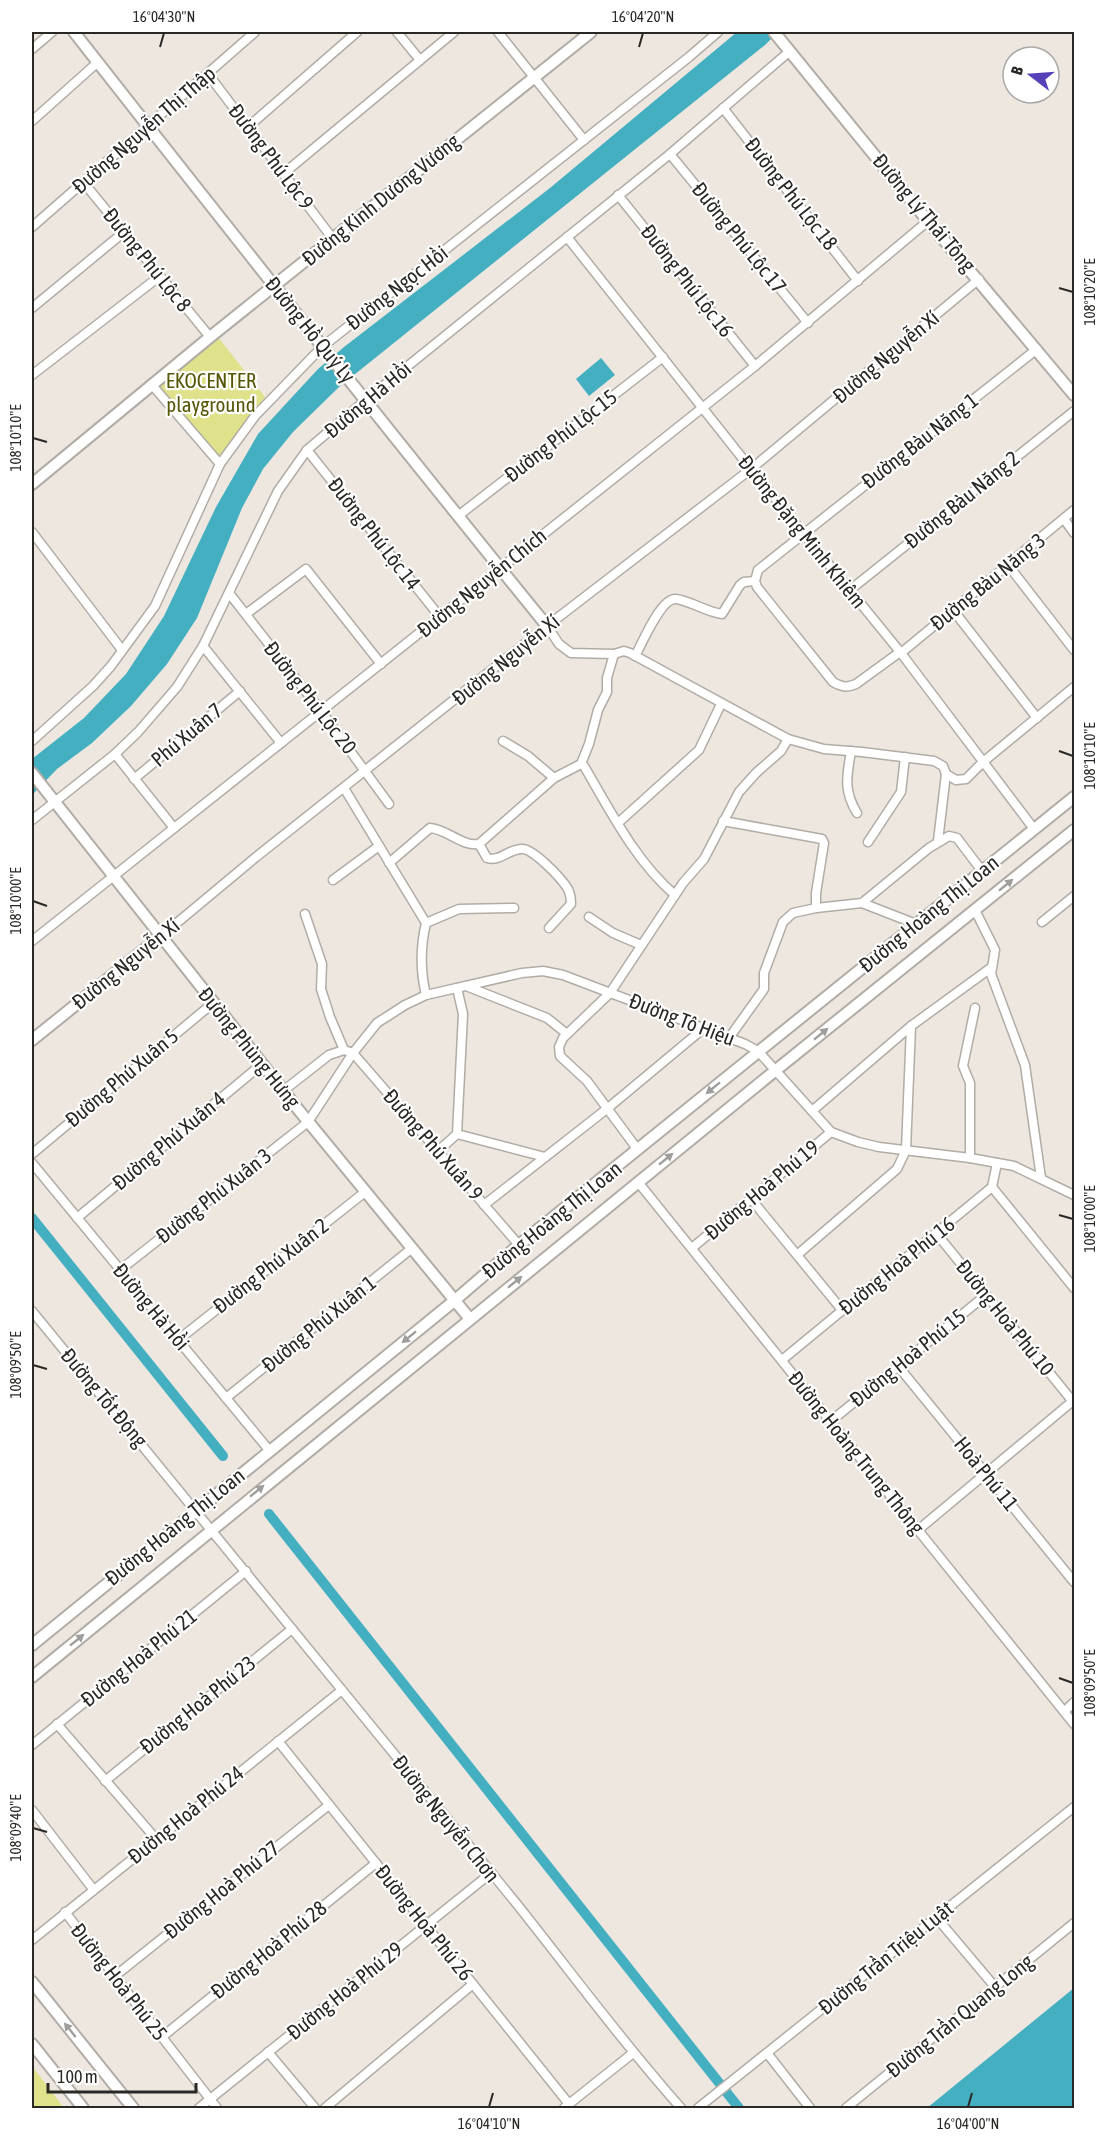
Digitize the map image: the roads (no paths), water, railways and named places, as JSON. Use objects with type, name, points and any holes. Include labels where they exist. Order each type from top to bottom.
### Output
[{"type":"main road","name":"Đường Hồ Quý Ly","points":[[74,32],[325,351],[367,399],[547,626]]},
{"type":"main road","name":"Đường Kinh Dương Vương","points":[[32,484],[210,337],[591,32]]},
{"type":"main road","name":"Đường Lý Thái Tông","points":[[778,36],[928,221],[1074,395]]},
{"type":"main road","name":"Đường Phùng Hưng","points":[[32,773],[283,1091],[470,1319]]},
{"type":"main road","name":"Đường Hoàng Thị Loan","points":[[32,1646],[196,1509],[454,1301],[519,1245],[1074,797]]},
{"type":"main road","name":"Đường Hoàng Thị Loan","points":[[32,1677],[212,1528],[1074,830]]},
{"type":"main road","name":"Đường Nguyễn Xí","points":[[32,1040],[160,937]]},
{"type":"main road","points":[[32,1982],[133,2109]]},
{"type":"main road","points":[[32,2044],[83,2109]]},
{"type":"street","points":[[32,49],[52,32]]},
{"type":"street","name":"Đường Nguyễn Thị Thập","points":[[32,227],[208,74],[252,32]]},
{"type":"street","points":[[248,127],[357,32]]},
{"type":"street","points":[[397,32],[420,60]]},
{"type":"street","points":[[283,174],[454,32]]},
{"type":"street","points":[[498,32],[584,140]]},
{"type":"street","name":"Đường Ngọc Hồi","points":[[32,741],[93,686],[155,606],[220,464],[255,416],[325,351],[718,32]]},
{"type":"street","name":"Đường Hà Hồi","points":[[32,820],[115,754],[138,732],[177,687],[203,646],[278,491],[308,450],[367,399],[670,154],[790,51]]},
{"type":"street","points":[[32,122],[98,63]]},
{"type":"street","name":"Đường Phú Lộc 9","points":[[208,74],[333,239]]},
{"type":"street","name":"Đường Phú Lộc 18","points":[[723,108],[858,280]]},
{"type":"street","name":"Đường Phú Lộc 17","points":[[670,154],[808,323]]},
{"type":"street","name":"Đường Phú Lộc 8","points":[[84,183],[210,337]]},
{"type":"street","name":"Đường Phú Lộc 16","points":[[618,195],[755,366]]},
{"type":"street","name":"Đường Nguyễn Chích","points":[[32,941],[703,408],[928,221]]},
{"type":"street","points":[[32,308],[124,232]]},
{"type":"street","name":"Đường Đặng Minh Khiêm","points":[[567,237],[900,652],[1034,829]]},
{"type":"street","points":[[32,375],[160,276]]},
{"type":"street","name":"Đường Nguyễn Xí","points":[[160,937],[547,626],[751,469],[979,279]]},
{"type":"street","name":"Đường Bàu Năng 1","points":[[635,656],[667,601],[675,599],[722,614],[740,585],[744,582],[755,581],[758,570],[1037,349]]},
{"type":"street","name":"Đường Phú Lộc 15","points":[[458,516],[663,357]]},
{"type":"street","points":[[152,385],[220,464]]},
{"type":"street","name":"Đường Bàu Năng 2","points":[[850,590],[1074,411]]},
{"type":"street","name":"Đường Phú Lộc 14","points":[[308,450],[440,617]]},
{"type":"street","name":"Đường Bàu Năng 3","points":[[755,581],[757,587],[833,682],[839,686],[849,687],[900,652],[1074,510]]},
{"type":"street","points":[[1064,519],[1074,533]]},
{"type":"street","points":[[32,532],[122,650]]},
{"type":"street","points":[[1008,565],[1074,650]]},
{"type":"street","points":[[246,614],[306,569],[381,664]]},
{"type":"street","name":"Đường Phú Lộc 20","points":[[228,593],[321,711],[389,804]]},
{"type":"street","points":[[953,610],[1037,718]]},
{"type":"street","points":[[547,626],[558,644],[571,653],[614,654],[624,651],[788,740],[824,749],[940,764],[953,780],[966,779],[983,762],[1074,687]]},
{"type":"street","points":[[203,646],[281,743]]},
{"type":"street","points":[[389,863],[430,828],[472,845],[479,844],[554,778],[581,764],[598,710],[607,692],[607,678],[614,654]]},
{"type":"street","name":"Phú Xuân 7","points":[[134,778],[240,691]]},
{"type":"street","points":[[618,823],[699,750],[721,704]]},
{"type":"street","points":[[638,1150],[587,1081],[560,1056],[560,1047],[567,1034],[610,993],[683,883],[704,859],[739,792],[781,751],[788,740]]},
{"type":"street","points":[[503,741],[528,756],[554,778]]},
{"type":"street","points":[[851,751],[847,794],[857,813]]},
{"type":"street","points":[[115,754],[174,828]]},
{"type":"street","points":[[868,842],[901,792],[904,758]]},
{"type":"street","points":[[581,764],[654,875],[675,895]]},
{"type":"street","points":[[938,841],[946,774]]},
{"type":"street","points":[[344,788],[426,923],[421,942],[421,974],[426,995]]},
{"type":"street","points":[[723,822],[822,839],[824,843],[816,893],[816,908]]},
{"type":"street","points":[[862,903],[938,841],[949,836],[957,838],[982,871]]},
{"type":"street","points":[[479,844],[487,858],[493,860],[516,850],[530,851],[568,887],[572,904],[549,928]]},
{"type":"street","points":[[333,880],[379,846]]},
{"type":"street","points":[[1041,922],[1074,896]]},
{"type":"street","points":[[729,1038],[764,989],[764,974],[783,922],[793,913],[862,903],[916,924]]},
{"type":"street","points":[[426,923],[459,909],[513,908]]},
{"type":"street","points":[[975,910],[995,950],[991,974],[1025,1065],[1041,1178]]},
{"type":"street","name":"Đường Phú Xuân 9","points":[[305,914],[322,964],[321,989],[330,1017],[349,1051],[519,1245]]},
{"type":"street","points":[[589,917],[613,933],[642,945]]},
{"type":"street","points":[[813,1111],[910,1026],[992,967]]},
{"type":"street","name":"Đường Tô Hiệu","points":[[308,1122],[349,1051],[377,1023],[405,1005],[426,995],[543,971],[563,975],[759,1051],[831,1132],[858,1142],[1014,1166],[1074,1195]]},
{"type":"street","points":[[438,1151],[456,1134],[463,1014],[461,987],[547,1018],[567,1034]]},
{"type":"street","name":"Đường Phú Xuân 5","points":[[32,1154],[213,1003]]},
{"type":"street","points":[[970,1158],[970,1083],[963,1066],[975,1008]]},
{"type":"street","points":[[797,1255],[897,1169],[906,1150],[910,1026]]},
{"type":"street","points":[[484,1205],[608,1108],[704,1028]]},
{"type":"street","points":[[283,1091],[329,1055],[349,1051]]},
{"type":"street","name":"Đường Phú Xuân 4","points":[[77,1218],[262,1064]]},
{"type":"street","name":"Đường Phú Xuân 3","points":[[120,1270],[308,1122]]},
{"type":"street","name":"Đường Hoà Phú 19","points":[[692,1248],[831,1132]]},
{"type":"street","points":[[456,1134],[545,1157]]},
{"type":"street","name":"Đường Hà Hồi","points":[[32,1163],[269,1450]]},
{"type":"street","points":[[997,1163],[992,1187],[1074,1288]]},
{"type":"street","name":"Đường Hoàng Trung Thông","points":[[639,1182],[1074,1724]]},
{"type":"street","name":"Đường Hoà Phú 16","points":[[782,1360],[992,1187]]},
{"type":"street","name":"Đường Phú Xuân 2","points":[[178,1340],[365,1192]]},
{"type":"street","points":[[751,1199],[842,1310]]},
{"type":"street","name":"Đường Hoà Phú 10","points":[[936,1233],[1074,1401]]},
{"type":"street","name":"Đường Phú Xuân 1","points":[[226,1398],[411,1249]]},
{"type":"street","name":"Đường Hoà Phú 15","points":[[831,1420],[986,1295]]},
{"type":"street","name":"Đường Tốt Động","points":[[32,1311],[196,1509]]},
{"type":"street","name":"Hoà Phú 11","points":[[898,1366],[1074,1582]]},
{"type":"street","points":[[918,1530],[1074,1401]]},
{"type":"street","name":"Đường Nguyễn Chơn","points":[[196,1509],[633,2053],[681,2109]]},
{"type":"street","name":"Đường Hoà Phú 21","points":[[32,1744],[246,1571]]},
{"type":"street","name":"Đường Hoà Phú 23","points":[[105,1781],[292,1629]]},
{"type":"street","name":"Đường Hoà Phú 24","points":[[32,1940],[342,1690]]},
{"type":"street","points":[[1065,1712],[1074,1702]]},
{"type":"street","points":[[57,1724],[156,1839]]},
{"type":"street","name":"Đường Hoà Phú 26","points":[[278,1741],[473,1984],[567,2106]]},
{"type":"street","name":"Đường Hoà Phú 27","points":[[115,1976],[329,1805]]},
{"type":"street","name":"Đường Trần Triệu Luật","points":[[698,2109],[1074,1807]]},
{"type":"street","points":[[32,1810],[93,1889]]},
{"type":"street","name":"Đường Hoà Phú 28","points":[[162,2037],[376,1863]]},
{"type":"street","name":"Đường Hoà Phú 29","points":[[199,2109],[490,1873]]},
{"type":"street","name":"Đường Hoà Phú 25","points":[[65,1912],[217,2109]]},
{"type":"street","points":[[936,1917],[994,1988]]},
{"type":"street","name":"Đường Trần Quang Long","points":[[846,2109],[1074,1923]]},
{"type":"street","points":[[325,2109],[473,1984]]},
{"type":"street","points":[[268,2052],[315,2109]]},
{"type":"street","points":[[567,2106],[633,2053]]},
{"type":"street","points":[[767,2053],[810,2109]]},
{"type":"water","points":[[737,32],[778,32],[765,45],[339,387],[293,432],[263,469],[242,508],[197,618],[167,664],[131,706],[92,743],[57,769],[32,795],[32,759],[84,718],[126,674],[164,616],[216,507],[258,434],[318,369],[550,188]]},
{"type":"water","points":[[601,358],[615,375],[589,396],[576,379]]},
{"type":"water","points":[[1074,1988],[1074,2108],[927,2108]]},
{"type":"waterway","points":[[32,1218],[223,1456]]},
{"type":"waterway","points":[[269,1514],[739,2108]]},
{"type":"park label","name":"EKOCENTER playground","points":[[211,393]]}]
